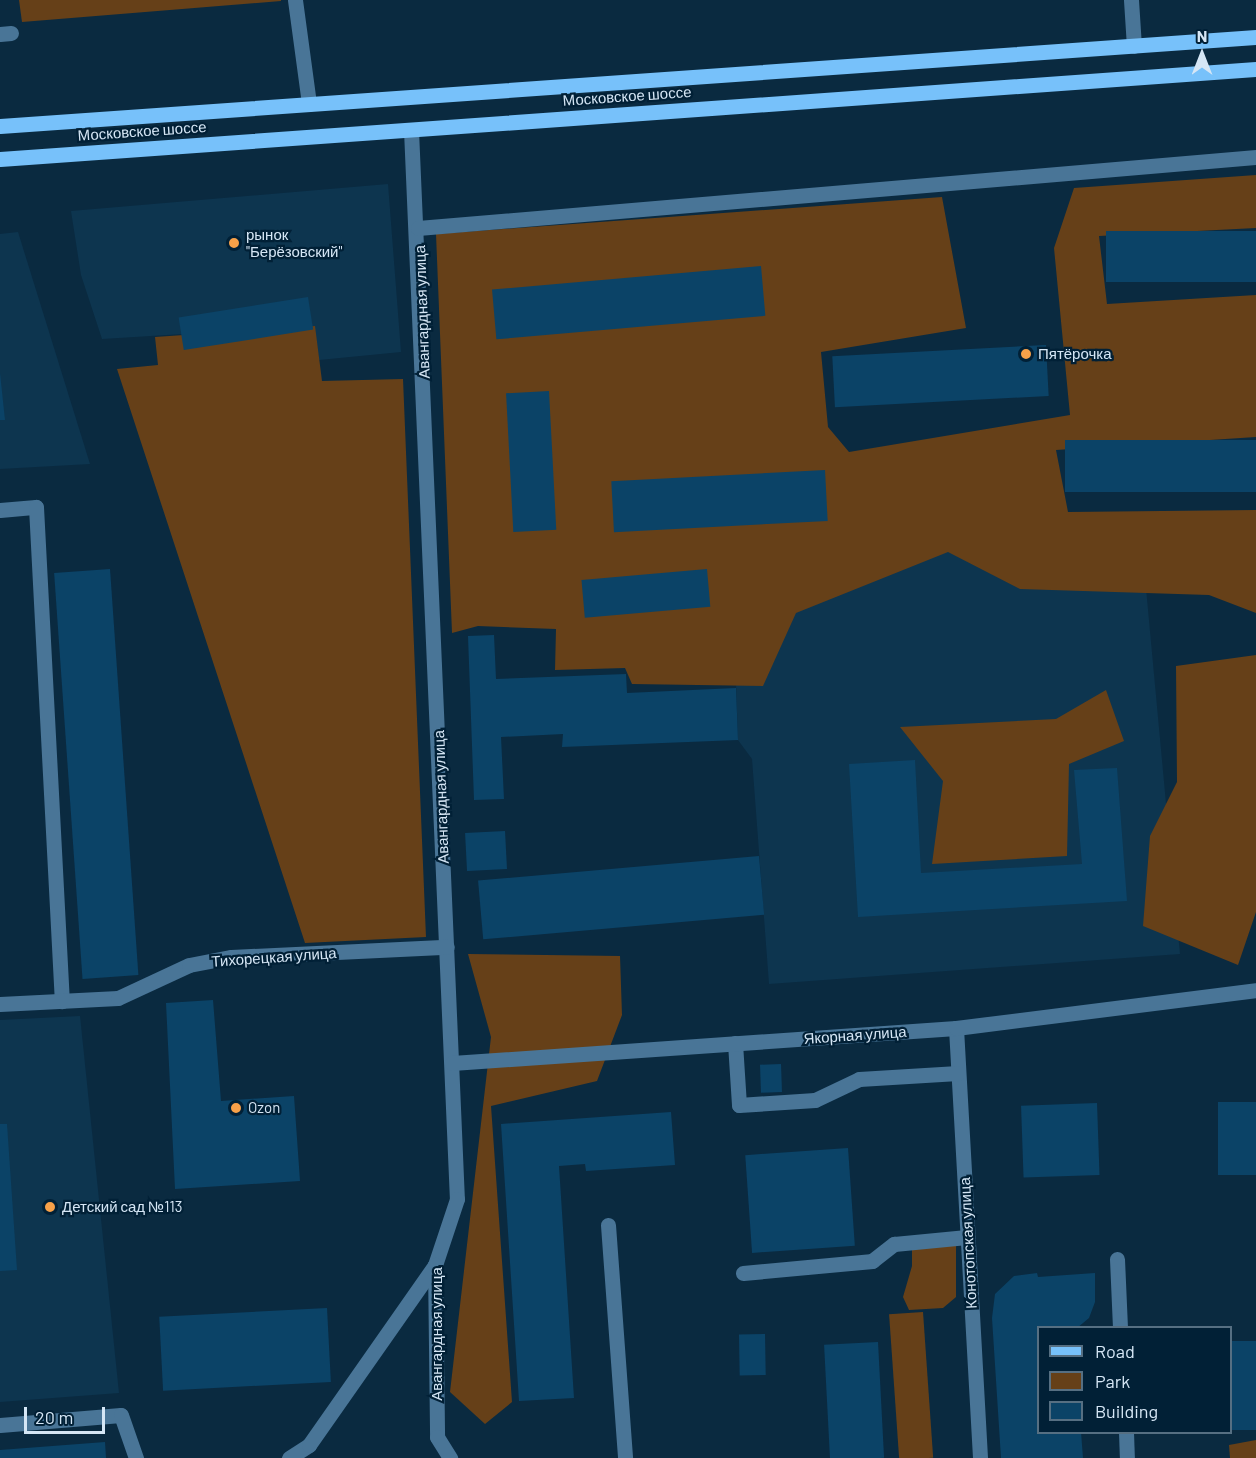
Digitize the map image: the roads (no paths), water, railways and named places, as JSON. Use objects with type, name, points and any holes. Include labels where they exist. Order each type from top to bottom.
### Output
[{"type":"main road","name":"Московское шоссе","points":[[0,126],[1256,37]]},
{"type":"main road","name":"Московское шоссе","points":[[0,159],[1256,69]]},
{"type":"street","points":[[295,0],[309,104]]},
{"type":"street","points":[[1131,0],[1134,46]]},
{"type":"street","name":"Авангардная улица","points":[[411,130],[418,228],[457,1199],[435,1266],[436,1437],[450,1458]]},
{"type":"street","points":[[418,228],[1256,157]]},
{"type":"street","points":[[0,510],[36,507],[62,1001]]},
{"type":"street","name":"Тихорецкая улица","points":[[0,1004],[118,998],[189,965],[231,957],[447,947]]},
{"type":"street","name":"Якорная улица","points":[[452,1063],[956,1028],[1256,990]]},
{"type":"street","name":"Конотопская улица","points":[[956,1028],[980,1458]]},
{"type":"street","points":[[735,1044],[739,1105],[815,1100],[859,1079],[958,1073]]},
{"type":"street","points":[[608,1225],[625,1458]]},
{"type":"street","points":[[743,1273],[872,1261],[894,1244],[968,1237]]},
{"type":"street","points":[[1117,1259],[1120,1326]]},
{"type":"street","points":[[289,1458],[309,1445],[435,1266]]},
{"type":"street","points":[[0,1425],[121,1414],[136,1458]]},
{"type":"street","points":[[1126,1434],[1127,1458]]},
{"type":"place","name":"рынок \"Берёзовский\"","points":[[234,243]]},
{"type":"place","name":"Пятёрочка","points":[[1026,354]]},
{"type":"place","name":"Ozon","points":[[236,1108]]},
{"type":"place","name":"Детский сад №113","points":[[50,1207]]}]
